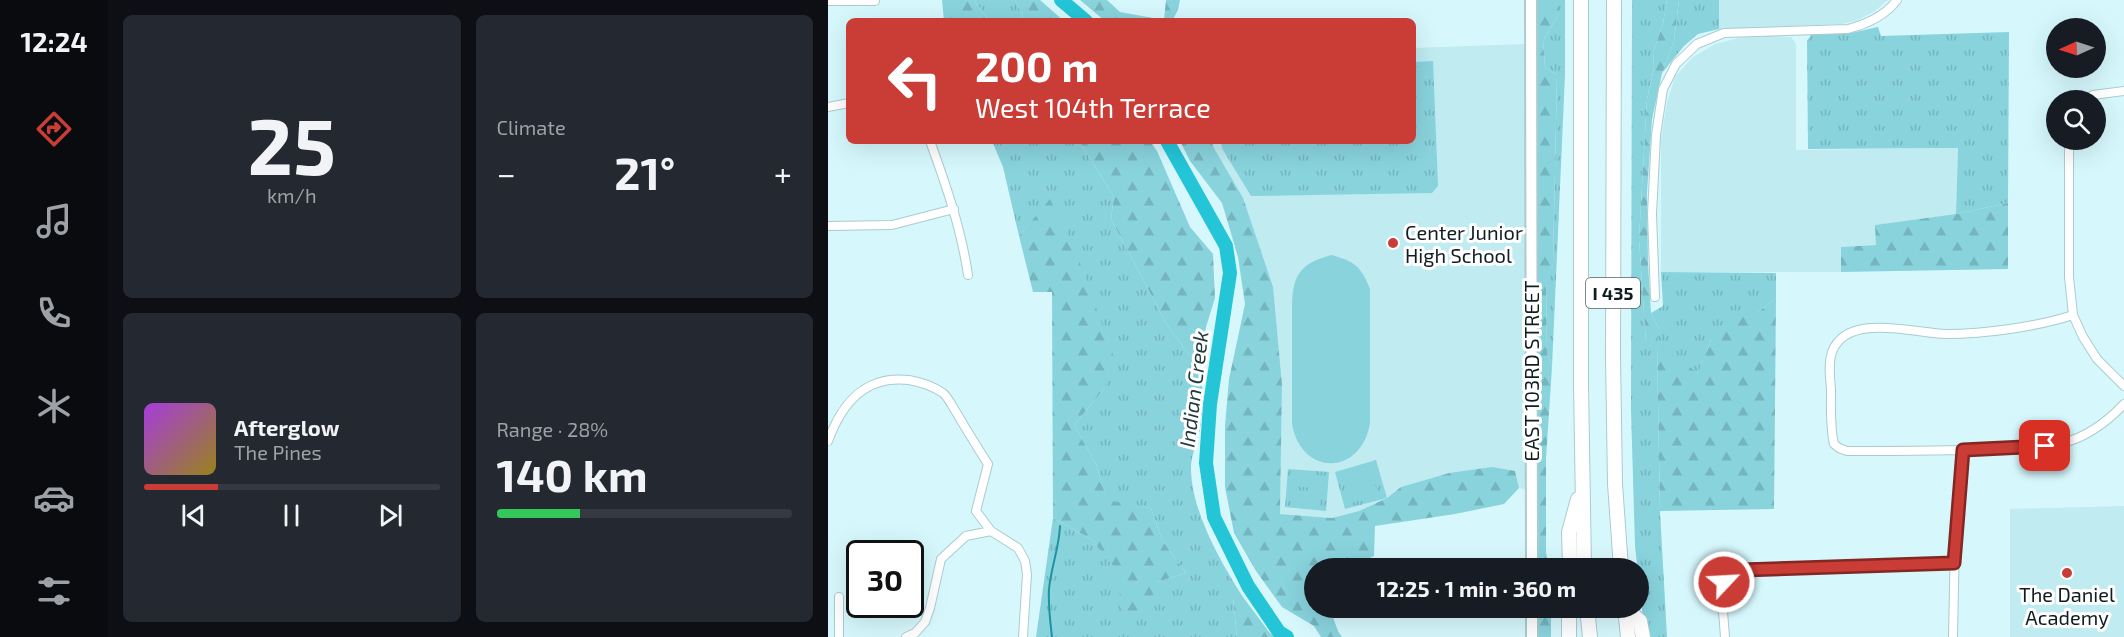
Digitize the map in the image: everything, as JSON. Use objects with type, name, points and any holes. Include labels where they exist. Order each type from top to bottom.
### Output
[{"type":"highway","name":"I 435","points":[[1581,0],[1584,558]]},
{"type":"highway","name":"I 435","points":[[1614,0],[1613,356],[1615,484],[1620,558]]},
{"type":"highway","points":[[1613,17],[1623,0]]},
{"type":"highway","points":[[1570,558],[1569,532],[1582,485]]},
{"type":"highway","points":[[1569,618],[1569,637]]},
{"type":"highway","points":[[1588,618],[1590,637]]},
{"type":"highway","points":[[1626,618],[1628,637]]},
{"type":"highway","points":[[1637,618],[1640,621],[1643,637]]},
{"type":"street","name":"EAST 103RD STREET","points":[[1531,0],[1532,558]]},
{"type":"street","points":[[1655,297],[1652,214],[1656,135],[1661,96],[1668,76],[1676,64],[1686,53],[1710,38],[1735,32],[1848,29],[1864,25],[1878,17],[1897,0]]},
{"type":"street","points":[[828,1],[875,1]]},
{"type":"street","points":[[2106,93],[2124,91]]},
{"type":"street","points":[[828,107],[846,104]]},
{"type":"street","points":[[931,144],[954,209],[963,242],[968,275]]},
{"type":"street","points":[[2069,150],[2069,277],[2073,315],[2097,359],[2124,386]]},
{"type":"street","points":[[828,226],[892,225],[954,209]]},
{"type":"street","points":[[2073,315],[2014,328],[1946,334],[1866,328],[1853,331],[1839,340],[1832,352],[1830,366],[1833,438],[1837,447],[1847,451],[1963,450],[2025,447],[2065,442],[2104,422],[2124,404]]},
{"type":"street","points":[[828,441],[835,422],[849,401],[880,380],[921,382],[944,394],[988,464],[976,511],[991,531],[1018,548],[1025,561],[1027,574],[1023,637]]},
{"type":"street","points":[[1953,637],[1954,563],[1963,450]]},
{"type":"street","points":[[906,637],[915,633],[925,622],[941,560],[966,536],[991,531]]},
{"type":"street","points":[[1725,637],[1724,582],[1733,572],[1954,563]]},
{"type":"street","points":[[839,597],[839,637]]},
{"type":"street","points":[[1532,618],[1532,637]]},
{"type":"shaded area","points":[[1719,0],[1888,0],[1875,11],[1858,20],[1842,24],[1719,29]]},
{"type":"shaded area","points":[[1791,37],[1796,44],[1796,150],[1958,148],[1956,214],[1876,225],[1876,245],[1841,247],[1841,272],[1661,272],[1661,140],[1667,102],[1675,77],[1693,57],[1715,44],[1739,38]]},
{"type":"shaded area","name":"Center Junior High School","points":[[1527,44],[1527,490],[1519,488],[1515,471],[1449,473],[1401,487],[1387,498],[1359,511],[1332,518],[1280,514],[1282,385],[1212,144],[1416,144],[1416,48]]},
{"type":"shaded area","name":"The Daniel Academy","points":[[2124,506],[2124,637],[2010,637],[2010,509]]},
{"type":"green space","points":[[942,0],[974,0],[987,18],[944,18]]},
{"type":"green space","points":[[974,0],[1015,0],[1024,18],[987,18]]},
{"type":"green space","points":[[1015,0],[1040,0],[1061,18],[1024,18]]},
{"type":"green space","points":[[1080,0],[1107,0],[1120,12],[1153,18],[1101,18]]},
{"type":"green space","points":[[1166,0],[1180,0],[1174,18],[1164,18]]},
{"type":"green space","points":[[1536,0],[1559,0],[1559,14],[1543,41],[1545,67],[1557,75],[1553,265],[1546,277],[1547,353],[1552,367],[1546,459],[1547,558],[1538,558]]},
{"type":"green space","points":[[1559,0],[1565,0],[1565,75],[1552,367],[1547,353],[1546,276],[1553,265],[1557,75],[1545,67],[1543,41],[1559,14]]},
{"type":"green space","points":[[1632,0],[1667,0],[1663,24],[1653,52],[1654,68],[1647,99],[1639,239],[1646,343],[1659,329],[1651,313],[1663,306],[1661,272],[1776,273],[1776,298],[1757,313],[1711,340],[1698,374],[1657,345],[1660,511],[1667,637],[1645,637],[1643,618],[1649,618],[1649,558],[1636,558],[1631,410]]},
{"type":"green space","points":[[1667,0],[1679,0],[1674,41],[1662,73],[1652,119],[1647,193],[1651,313],[1659,329],[1657,344],[1646,343],[1639,239],[1647,99],[1654,68],[1653,52],[1663,24]]},
{"type":"green space","points":[[1679,0],[1719,0],[1719,29],[1698,34],[1684,46],[1662,73],[1674,41]]},
{"type":"green space","points":[[1878,27],[1881,36],[2009,32],[2008,203],[1956,214],[1958,148],[1808,149],[1807,41],[1811,35],[1851,33]]},
{"type":"green space","points":[[1433,61],[1438,186],[1432,193],[1251,196],[1221,144],[1416,144],[1416,62]]},
{"type":"green space","points":[[993,144],[1081,144],[1114,197],[1111,219],[1166,323],[1188,354],[1200,361],[1202,412],[1191,465],[1192,482],[1195,499],[1208,534],[1243,597],[1233,597],[1237,637],[1036,637],[1053,518],[1091,539],[1116,568],[1124,612],[1157,582],[1186,573],[1162,540],[1151,508],[1107,501],[1096,464],[1074,425],[1104,389],[1050,200],[1019,236],[1003,167]]},
{"type":"green space","points":[[1081,144],[1152,144],[1190,227],[1213,254],[1215,298],[1206,327],[1200,361],[1188,354],[1166,323],[1111,219],[1114,197]]},
{"type":"green space","points":[[1182,144],[1212,144],[1243,198],[1273,287],[1282,385],[1280,514],[1332,518],[1359,511],[1387,498],[1401,487],[1449,473],[1492,467],[1515,471],[1519,488],[1504,504],[1375,526],[1374,556],[1370,558],[1304,558],[1304,618],[1333,618],[1342,637],[1321,637],[1314,626],[1282,607],[1256,571],[1234,533],[1225,487],[1225,426],[1229,379],[1245,304],[1238,257],[1222,203],[1190,161]]},
{"type":"green space","points":[[1050,199],[1077,255],[1115,360],[1104,389],[1074,425],[1096,464],[1107,500],[1151,508],[1162,540],[1186,573],[1157,582],[1146,615],[1123,612],[1115,568],[1091,539],[1053,518],[1052,292],[1033,292],[1019,236]]},
{"type":"green space","points":[[2008,203],[2008,269],[1841,272],[1841,247],[1876,245],[1875,225],[1956,214]]},
{"type":"green space","points":[[1331,255],[1356,266],[1370,289],[1370,423],[1364,441],[1355,453],[1344,461],[1331,463],[1318,461],[1307,453],[1298,441],[1292,424],[1292,306],[1294,286],[1300,272],[1312,262]]},
{"type":"green space","points":[[1776,298],[1774,509],[1660,511],[1657,344],[1698,373],[1711,340],[1735,312],[1757,313]]},
{"type":"green space","points":[[1376,460],[1387,498],[1345,509],[1335,472]]},
{"type":"green space","points":[[1370,466],[1374,479],[1347,487],[1343,474]]},
{"type":"green space","points":[[1288,469],[1329,472],[1326,511],[1285,507]]},
{"type":"green space","points":[[1295,473],[1323,476],[1322,489],[1294,486]]},
{"type":"green space","points":[[1375,483],[1378,495],[1351,503],[1348,491]]},
{"type":"green space","points":[[1293,491],[1321,493],[1320,506],[1292,504]]},
{"type":"green space","points":[[1233,597],[1243,597],[1275,637],[1237,637]]},
{"type":"green space","points":[[1538,618],[1551,618],[1551,637],[1538,637]]},
{"type":"waterway","name":"Indian Creek","points":[[1061,0],[1082,18]]},
{"type":"waterway","name":"Indian Creek","points":[[1169,144],[1226,246],[1230,273],[1210,404],[1206,463],[1214,517],[1248,586],[1279,632],[1287,637]]},
{"type":"waterway","points":[[1052,637],[1049,589],[1060,526]]},
{"type":"place","name":"Center Junior High School","points":[[1393,243]]},
{"type":"place","name":"The Daniel Academy","points":[[2067,573]]},
{"type":"route","points":[[1724,582],[1733,572],[1742,570],[1954,563],[1963,450],[2045,446]]}]
